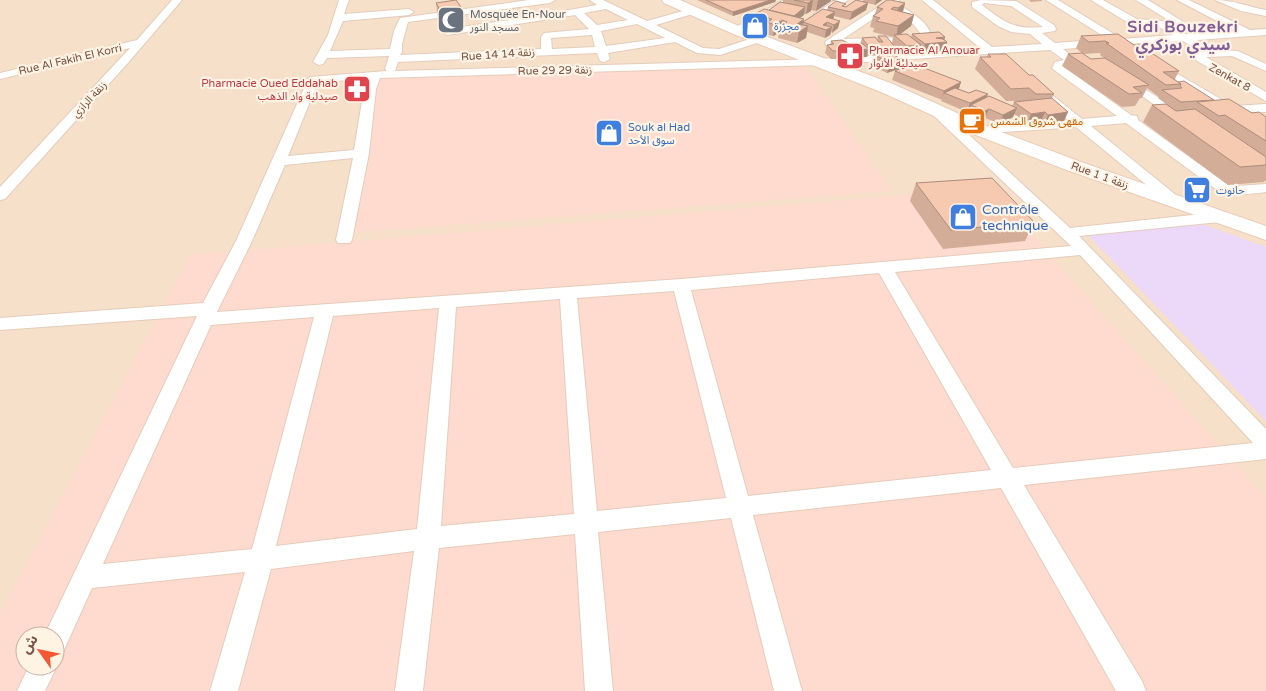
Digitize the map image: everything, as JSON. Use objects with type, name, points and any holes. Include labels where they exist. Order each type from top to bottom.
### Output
[{"type":"street","name":"زنقة الرازي","points":[[2,191],[140,42],[176,0]]},
{"type":"street","points":[[344,0],[338,18],[402,22],[550,0]]},
{"type":"street","points":[[389,74],[396,55],[402,22],[412,0]]},
{"type":"street","points":[[595,0],[701,51],[730,50],[759,39]]},
{"type":"street","name":"Rue 1 زنقة 1","points":[[668,0],[736,30],[887,88],[982,131],[1264,232]]},
{"type":"street","points":[[736,30],[766,19],[791,0]]},
{"type":"street","points":[[807,23],[843,0]]},
{"type":"street","points":[[927,0],[1005,63]]},
{"type":"street","points":[[1052,0],[1266,132]]},
{"type":"street","points":[[1096,0],[1139,24],[1178,21],[1141,0]]},
{"type":"street","points":[[1182,0],[1266,42]]},
{"type":"street","points":[[1220,0],[1244,9],[1266,13]]},
{"type":"street","points":[[988,1],[1013,3],[1051,29],[1032,31],[1020,32],[1010,29],[975,4],[988,1]]},
{"type":"street","points":[[814,60],[830,44],[893,2],[917,22],[926,33],[926,36],[914,40],[830,44]]},
{"type":"street","points":[[446,32],[512,23],[605,6]]},
{"type":"street","points":[[499,8],[512,23]]},
{"type":"street","points":[[547,51],[546,37],[548,35],[595,31],[642,23],[693,11]]},
{"type":"street","points":[[578,12],[595,31],[608,70]]},
{"type":"street","points":[[821,14],[861,24]]},
{"type":"street","points":[[436,17],[446,32],[455,57]]},
{"type":"street","name":"Rue 14 زنقة 14","points":[[338,18],[339,31],[321,58],[396,55],[455,57],[645,46],[676,39]]},
{"type":"street","points":[[1159,23],[1212,53]]},
{"type":"street","points":[[1032,31],[1080,63],[1058,66],[1227,189],[1236,191],[1266,188]]},
{"type":"street","points":[[814,60],[1055,47],[1266,32]]},
{"type":"street","name":"Rue Al Fakih El Korri","points":[[0,76],[140,42]]},
{"type":"street","points":[[530,70],[534,52]]},
{"type":"street","points":[[1196,56],[1212,53],[1234,53],[1266,68]]},
{"type":"street","name":"Zenkat 8","points":[[1196,56],[1266,97]]},
{"type":"street","name":"Rue 29 زنقة 29","points":[[278,161],[311,80],[314,78],[530,70],[608,70],[814,60]]},
{"type":"street","points":[[1117,74],[1177,115]]},
{"type":"street","points":[[344,240],[362,153],[370,89],[375,75]]},
{"type":"street","points":[[1035,87],[1177,202]]},
{"type":"street","points":[[982,131],[1177,115],[1198,117],[1232,110],[1266,108]]},
{"type":"street","points":[[937,112],[1084,250],[1266,443]]},
{"type":"street","points":[[62,626],[207,314],[244,241],[278,161],[362,153]]},
{"type":"street","points":[[1065,233],[1220,217]]},
{"type":"street","points":[[0,324],[207,314],[325,311],[884,268],[1084,250]]},
{"type":"street","points":[[884,268],[1132,691]]},
{"type":"street","points":[[681,284],[788,691]]},
{"type":"street","points":[[568,293],[599,691]]},
{"type":"street","points":[[409,691],[428,538],[448,301]]},
{"type":"street","points":[[224,691],[262,558],[325,311]]},
{"type":"street","points":[[86,577],[428,538],[1009,479],[1266,450]]},
{"type":"street","points":[[31,691],[38,676]]},
{"type":"shaded area","points":[[0,0],[1266,0],[1266,691],[0,691]]},
{"type":"shaded area","name":"Souk al Had سوق الأحد","points":[[805,66],[892,191],[347,233],[378,76]]},
{"type":"shaded area","points":[[990,188],[1266,498],[1266,691],[0,691],[0,614],[190,255]]},
{"type":"shaded area","points":[[1199,223],[1266,247],[1266,421],[1088,235]]},
{"type":"building","points":[[456,0],[461,7],[440,10],[436,3]]},
{"type":"building","points":[[706,0],[771,0],[733,12]]},
{"type":"building","points":[[794,0],[813,0],[808,3]]},
{"type":"building","points":[[856,0],[868,3],[852,12],[828,7],[836,1],[846,4],[842,6],[846,7]]},
{"type":"building","points":[[887,0],[905,3],[898,8],[894,7],[891,9],[914,15],[898,26],[876,21],[880,18],[873,16],[883,9],[877,7]]},
{"type":"building","points":[[780,2],[805,7],[794,16],[769,10]]},
{"type":"building","points":[[764,9],[804,19],[797,24],[808,26],[799,32],[780,26],[787,22],[782,20],[775,25],[767,22],[772,19],[765,17],[759,21],[748,18]]},
{"type":"building","points":[[823,9],[835,12],[826,17],[840,21],[834,25],[827,22],[823,25],[832,27],[826,30],[803,22]]},
{"type":"building","points":[[939,32],[945,37],[936,38],[947,42],[925,44],[912,34]]},
{"type":"building","points":[[907,34],[921,45],[907,46],[894,35]]},
{"type":"building","points":[[1118,34],[1134,45],[1138,44],[1179,71],[1163,72],[1181,84],[1166,85],[1106,43],[1109,43],[1105,41],[1089,42],[1081,36]]},
{"type":"building","points":[[878,36],[886,36],[895,47],[870,48],[862,38],[875,37],[879,42],[883,42]]},
{"type":"building","points":[[842,40],[852,45],[863,44],[869,49],[833,51],[827,45],[834,44],[831,41]]},
{"type":"building","points":[[889,53],[904,60],[889,65],[879,60],[883,59],[877,56]]},
{"type":"building","points":[[1082,53],[1091,59],[1105,58],[1149,85],[1133,87],[1142,93],[1129,94],[1068,54]]},
{"type":"building","points":[[988,54],[1006,54],[1054,94],[1036,94],[1029,88],[1011,89],[980,57],[991,57]]},
{"type":"building","points":[[911,63],[961,82],[944,91],[895,71]]},
{"type":"building","points":[[1184,81],[1214,100],[1181,102],[1162,90],[1182,88],[1178,82]]},
{"type":"building","points":[[955,88],[969,93],[976,90],[988,94],[970,103],[944,93]]},
{"type":"building","points":[[989,96],[1017,108],[1003,115],[989,109],[985,111],[971,105]]},
{"type":"building","points":[[1052,98],[1068,112],[1048,115],[1045,112],[1031,114],[1014,102]]},
{"type":"building","points":[[1229,99],[1252,113],[1259,112],[1266,117],[1266,141],[1225,115],[1219,116],[1197,102]]},
{"type":"building","points":[[1166,104],[1176,111],[1195,109],[1266,157],[1266,165],[1240,167],[1152,105]]},
{"type":"building","points":[[992,178],[1034,222],[951,230],[916,183]]},
{"type":"place","name":"Mosquée En-Nour مسجد النور","points":[[451,20]]},
{"type":"place","name":"مجزرة","points":[[755,26]]},
{"type":"place","name":"Pharmacie Al Anouar صيدلية الأنوار","points":[[850,56]]},
{"type":"place","name":"Pharmacie Oued Eddahab صيدلية واد الذهب","points":[[357,89]]},
{"type":"place","name":"مقهى شروق الشمس","points":[[972,121]]},
{"type":"place","name":"Souk al Had سوق الأحد","points":[[609,133]]},
{"type":"place","name":"حانوت","points":[[1197,190]]},
{"type":"place","name":"Contrôle technique","points":[[963,217]]},
{"type":"district","name":"Sidi Bouzekri سيدي بوزكري","points":[[1183,35]]}]
